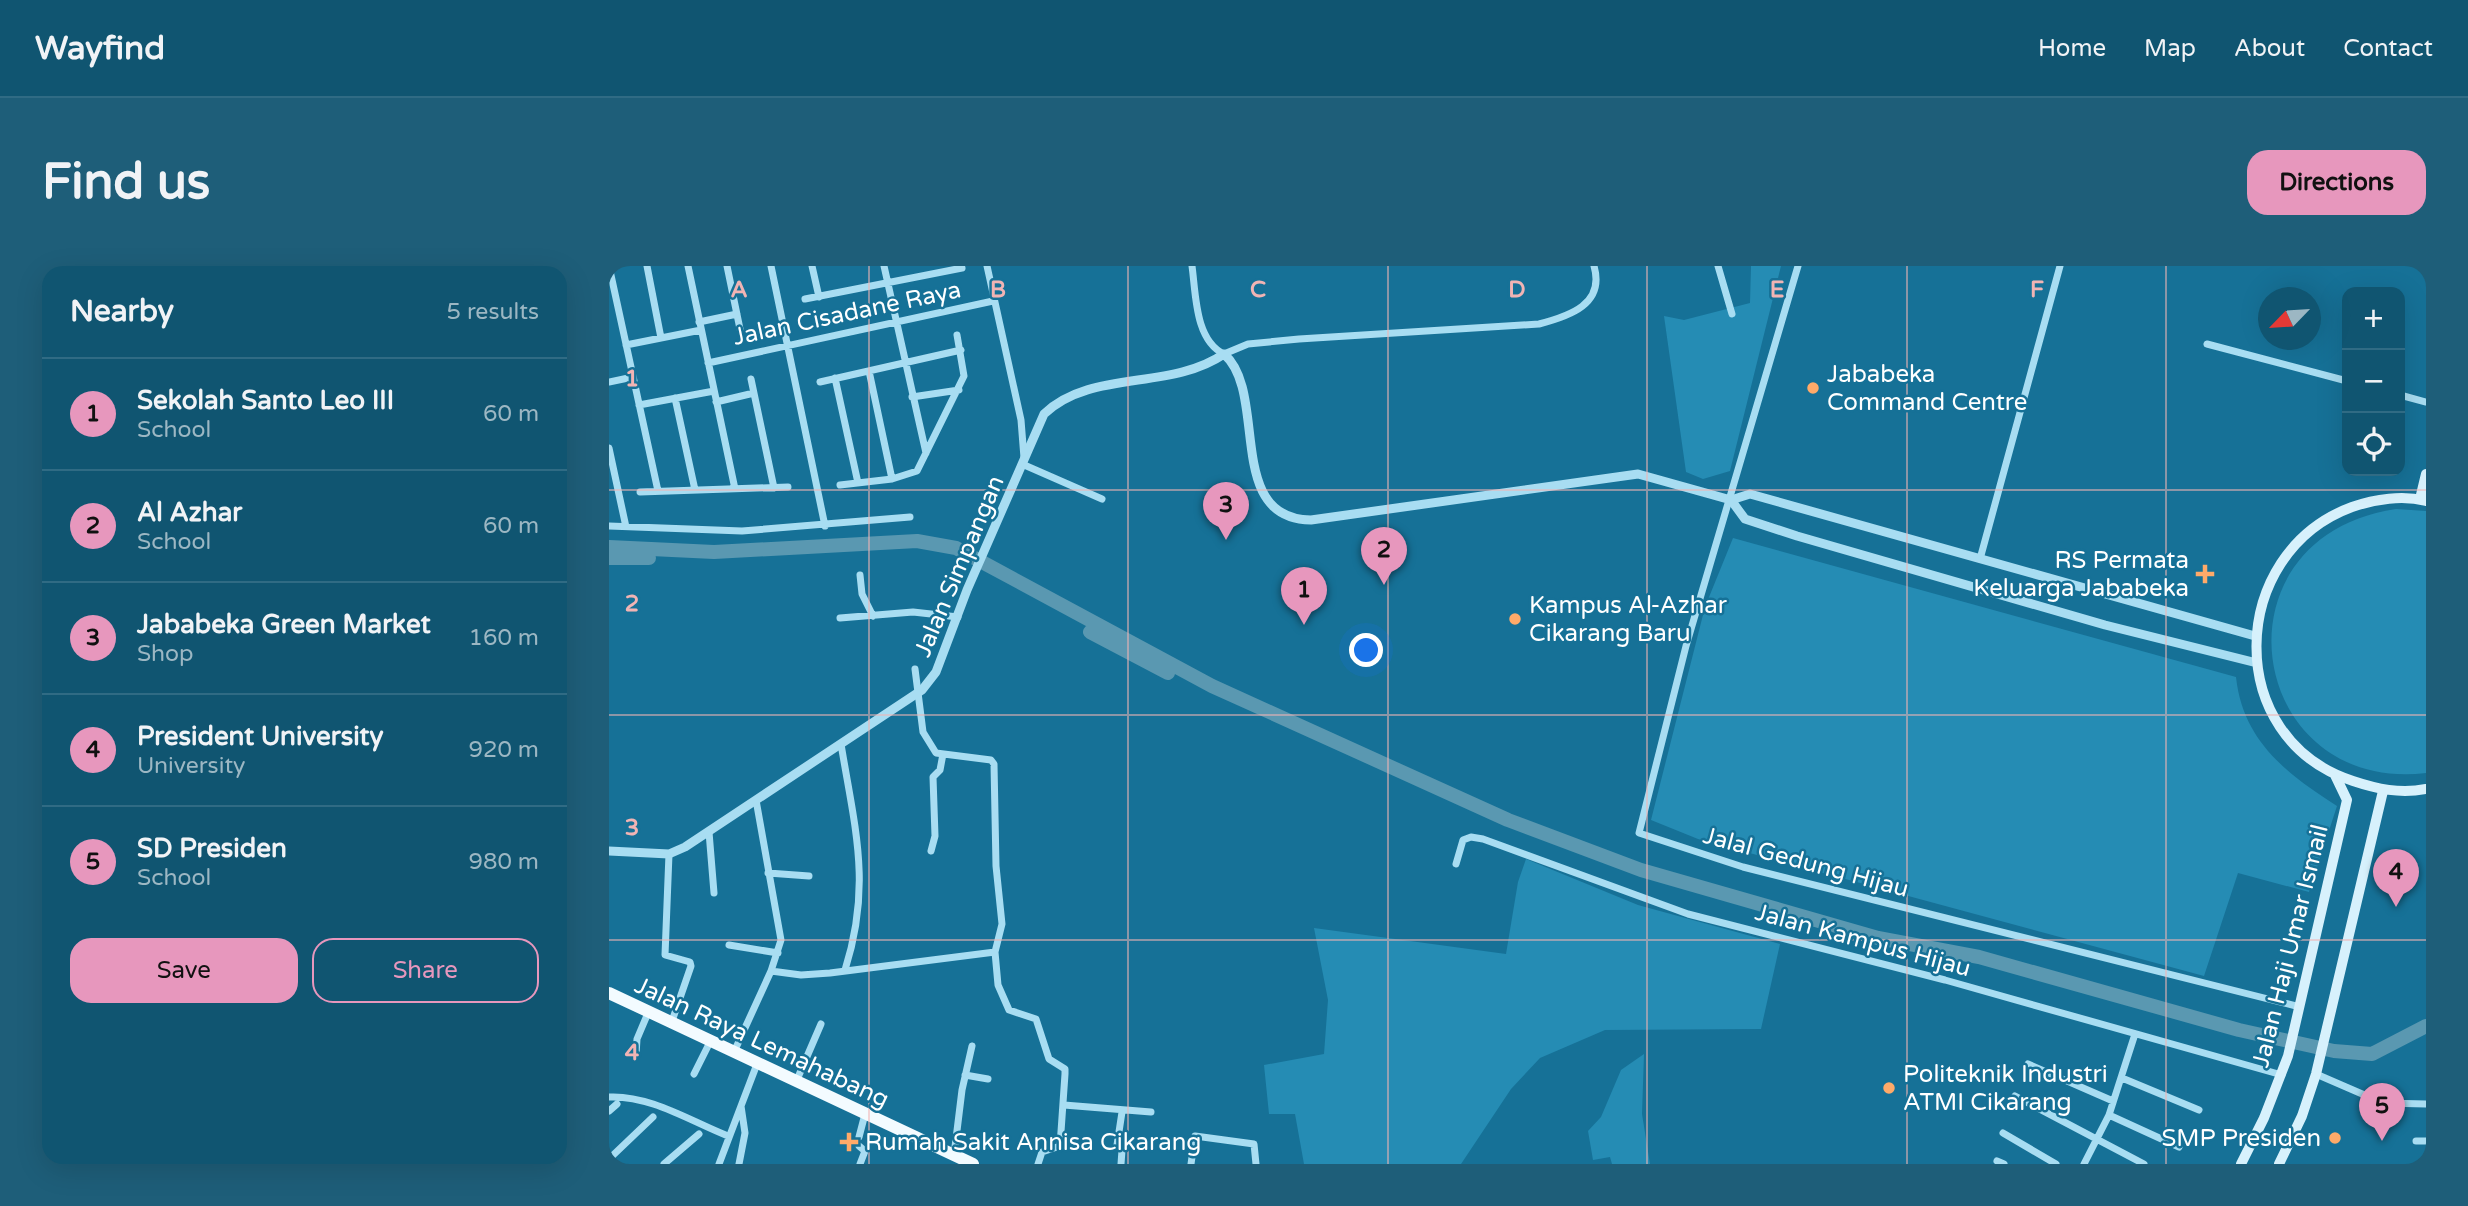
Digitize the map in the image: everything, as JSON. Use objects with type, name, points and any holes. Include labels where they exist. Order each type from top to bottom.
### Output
[{"type":"main road","points":[[2426,474],[2423,500],[2392,498],[2364,503],[2337,513],[2313,527],[2292,547],[2265,590],[2255,636],[2256,663],[2266,697],[2282,729],[2315,763],[2335,775],[2383,790],[2426,789]]},
{"type":"main road","name":"Jalan Haji Umar Ismail","points":[[2241,1164],[2282,1075],[2300,1010],[2347,800],[2335,775]]},
{"type":"main road","points":[[2279,1164],[2298,1124],[2317,1070],[2383,790]]},
{"type":"main road","name":"Jalan Raya Lemahabang","points":[[609,993],[973,1164]]},
{"type":"street","points":[[609,266],[658,491]]},
{"type":"street","points":[[647,266],[661,338]]},
{"type":"street","points":[[688,266],[734,489]]},
{"type":"street","points":[[727,266],[740,329]]},
{"type":"street","points":[[771,266],[825,526]]},
{"type":"street","points":[[812,266],[819,297]]},
{"type":"street","points":[[884,266],[926,454]]},
{"type":"street","points":[[923,266],[925,276]]},
{"type":"street","points":[[987,266],[1021,421],[1023,462],[1102,499]]},
{"type":"street","points":[[1224,354],[1248,344],[1299,339],[1539,324],[1568,315],[1588,303],[1596,288],[1594,266]]},
{"type":"street","points":[[1719,266],[1733,314]]},
{"type":"street","points":[[1731,500],[1798,266]]},
{"type":"street","points":[[1980,559],[2060,266]]},
{"type":"street","points":[[1194,267],[1204,334],[1214,349],[1224,354],[1233,364],[1240,382],[1260,484],[1273,505],[1289,516],[1311,520],[1629,474],[1677,483],[1731,500],[1750,494],[2255,636]]},
{"type":"street","points":[[805,299],[962,268]]},
{"type":"street","name":"Jalan Cisadane Raya","points":[[708,363],[993,301]]},
{"type":"street","points":[[626,345],[661,338],[737,314]]},
{"type":"street","points":[[840,485],[893,479],[915,473],[959,390],[964,370],[957,335]]},
{"type":"street","points":[[2207,344],[2342,380]]},
{"type":"street","points":[[820,382],[961,350]]},
{"type":"street","name":"Jalan Simpangan","points":[[669,854],[709,832],[916,695],[936,672],[967,590],[1044,414],[1059,401],[1075,393],[1189,371],[1224,354]]},
{"type":"street","points":[[869,371],[893,479]]},
{"type":"street","points":[[609,382],[633,377]]},
{"type":"street","points":[[835,378],[857,483]]},
{"type":"street","points":[[751,379],[774,488]]},
{"type":"street","points":[[912,397],[959,390]]},
{"type":"street","points":[[639,405],[714,391]]},
{"type":"street","points":[[716,402],[754,393]]},
{"type":"street","points":[[2405,396],[2426,402]]},
{"type":"street","points":[[675,398],[695,490]]},
{"type":"street","points":[[609,448],[626,527]]},
{"type":"street","points":[[640,492],[788,487]]},
{"type":"street","points":[[1731,500],[1745,519],[1797,536],[1961,585],[2256,663]]},
{"type":"street","name":"Jalal Gedung Hijau","points":[[1731,500],[1686,646],[1639,828],[1640,834],[1743,867],[2300,1010]]},
{"type":"street","points":[[609,526],[742,531],[910,517]]},
{"type":"street","points":[[860,575],[862,594],[873,616]]},
{"type":"street","points":[[840,618],[918,612],[958,617]]},
{"type":"street","points":[[915,669],[916,695],[922,712],[925,737],[936,753],[991,760],[995,764],[996,866],[1002,924],[995,952],[998,985],[1009,1010],[1036,1020],[1049,1059],[1065,1069],[1060,1146],[1041,1153],[1038,1164]]},
{"type":"street","points":[[841,744],[862,885],[856,929],[845,970]]},
{"type":"street","points":[[931,852],[935,836],[933,777],[940,770],[943,754]]},
{"type":"street","points":[[733,1053],[771,971],[781,934],[756,800]]},
{"type":"street","points":[[709,832],[714,893]]},
{"type":"street","name":"Jalan Kampus Hijau","points":[[1456,864],[1463,840],[1471,836],[1483,839],[1688,914],[2282,1075]]},
{"type":"street","points":[[609,851],[669,854],[665,955],[689,962],[691,966],[671,1024]]},
{"type":"street","points":[[768,873],[809,876]]},
{"type":"street","points":[[729,944],[778,953]]},
{"type":"street","points":[[771,971],[801,975],[995,952]]},
{"type":"street","points":[[636,1055],[637,1039],[648,1013]]},
{"type":"street","points":[[796,1082],[821,1024]]},
{"type":"street","points":[[2084,1164],[2109,1115],[2135,1034]]},
{"type":"street","points":[[694,1073],[710,1042]]},
{"type":"street","points":[[954,1155],[965,1075],[972,1046]]},
{"type":"street","points":[[2028,1063],[2113,1101]]},
{"type":"street","points":[[719,1164],[757,1064]]},
{"type":"street","points":[[2317,1070],[2383,1103],[2423,1104],[2426,1095]]},
{"type":"street","points":[[965,1075],[988,1079]]},
{"type":"street","points":[[2122,1078],[2199,1111]]},
{"type":"street","points":[[2015,1096],[2144,1164]]},
{"type":"street","points":[[609,1097],[625,1097],[662,1107],[728,1136]]},
{"type":"street","points":[[609,1111],[617,1104]]},
{"type":"street","points":[[1064,1105],[1122,1112],[1150,1112]]},
{"type":"street","points":[[739,1164],[745,1133],[741,1106]]},
{"type":"street","points":[[1121,1164],[1122,1150],[1117,1145],[1122,1112]]},
{"type":"street","points":[[860,1164],[865,1151],[859,1142],[865,1114]]},
{"type":"street","points":[[2109,1115],[2179,1147]]},
{"type":"street","points":[[609,1159],[653,1117]]},
{"type":"street","points":[[2003,1133],[2056,1164]]},
{"type":"street","points":[[664,1164],[699,1134]]},
{"type":"street","points":[[1191,1164],[1195,1136],[1254,1144],[1256,1164]]},
{"type":"street","points":[[2416,1141],[2426,1141]]},
{"type":"shaded area","points":[[1751,266],[1781,266],[1730,471],[1703,479],[1686,472],[1664,316],[1684,320],[1750,303]]},
{"type":"shaded area","points":[[2396,509],[2426,511],[2426,773],[2365,769],[2319,745],[2288,706],[2273,659],[2275,610],[2296,565],[2336,529]]},
{"type":"shaded area","points":[[1733,538],[2236,677],[2240,700],[2248,720],[2270,753],[2284,768],[2337,806],[2309,892],[2238,873],[2204,976],[1698,839],[1651,820],[1705,607]]},
{"type":"shaded area","points":[[1526,859],[1638,905],[1780,944],[1761,1029],[1605,1030],[1540,1058],[1511,1089],[1461,1164],[1304,1164],[1295,1114],[1269,1114],[1264,1065],[1324,1054],[1328,1000],[1314,928],[1506,954],[1518,882]]},
{"type":"shaded area","points":[[1644,1054],[1642,1114],[1650,1164],[1612,1164],[1610,1157],[1593,1160],[1588,1131],[1601,1117],[1621,1070]]},
{"type":"waterway","points":[[609,547],[714,552],[917,541],[956,548],[1212,686],[1508,820],[1641,870],[1878,938],[1979,957],[2239,1030],[2334,1051],[2372,1054],[2426,1026]]},
{"type":"waterway","points":[[609,558],[649,558]]},
{"type":"waterway","points":[[1090,632],[1168,673]]},
{"type":"place","name":"Jababeka Command Centre","points":[[1813,388]]},
{"type":"place","name":"Jababeka Green Market","points":[[1226,540]]},
{"type":"place","name":"RS Permata Keluarga Jababeka","points":[[2205,574]]},
{"type":"place","name":"Al Azhar","points":[[1384,585]]},
{"type":"place","name":"Kampus Al-Azhar Cikarang Baru","points":[[1515,619]]},
{"type":"place","name":"Sekolah Santo Leo III","points":[[1304,625]]},
{"type":"place","name":"President University","points":[[2396,907]]},
{"type":"place","name":"Politeknik Industri ATMI Cikarang","points":[[1889,1088]]},
{"type":"place","name":"SMP Presiden","points":[[2335,1138]]},
{"type":"place","name":"SD Presiden","points":[[2382,1141]]},
{"type":"place","name":"Rumah Sakit Annisa Cikarang","points":[[849,1142]]}]
